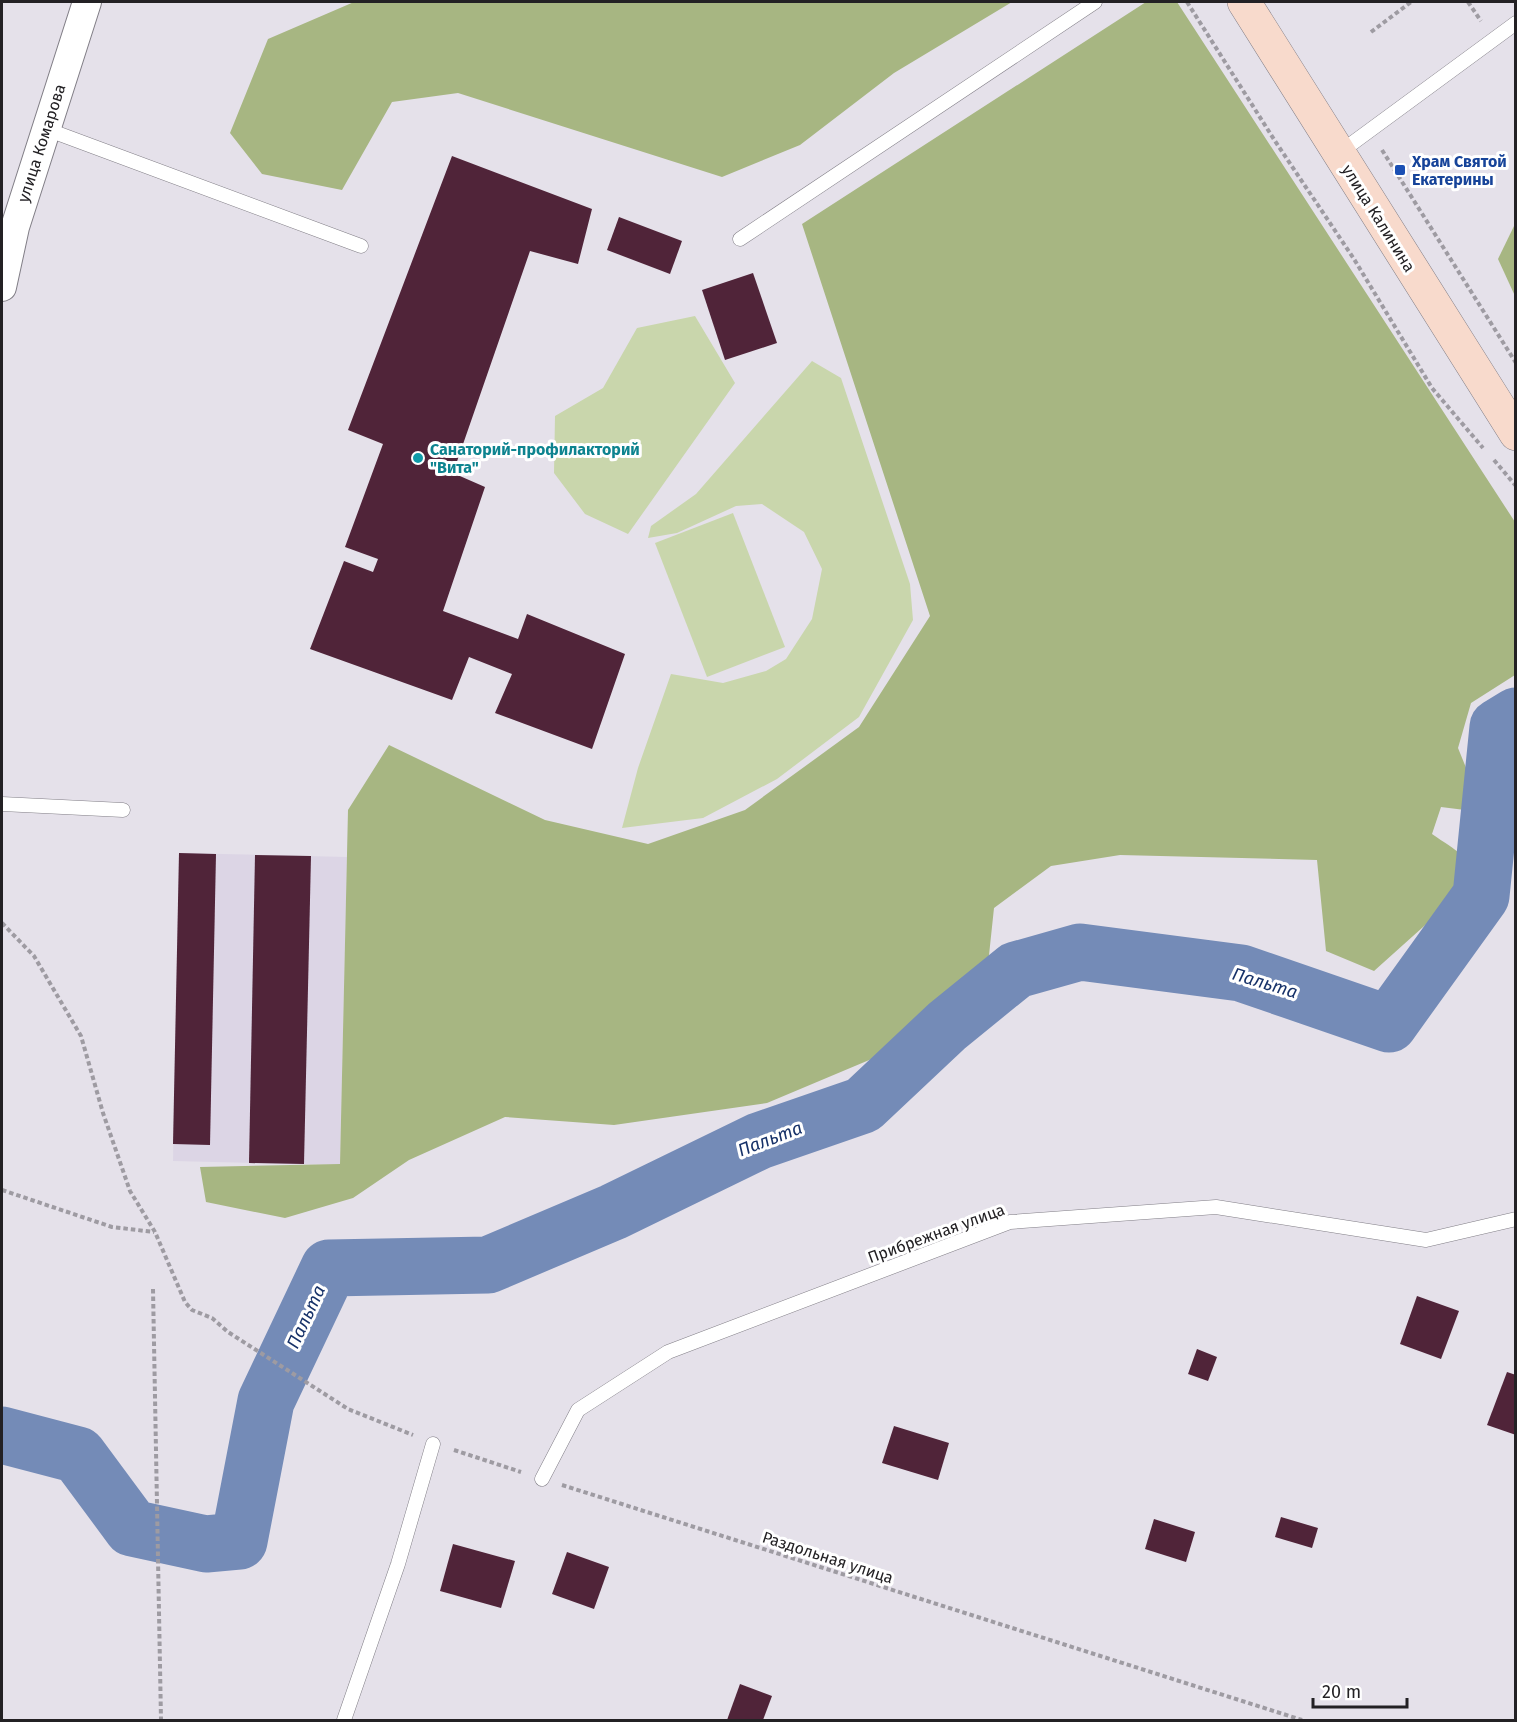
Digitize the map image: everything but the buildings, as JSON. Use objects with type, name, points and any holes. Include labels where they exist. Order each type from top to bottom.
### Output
[{"type":"main road","name":"улица Калинина","points":[[1244,2],[1515,434]]},
{"type":"street","name":"улица Комарова","points":[[2,287],[8,225],[46,129],[87,2]]},
{"type":"lane","points":[[740,240],[1095,2]]},
{"type":"lane","points":[[1339,153],[1515,22]]},
{"type":"lane","points":[[46,129],[361,246]]},
{"type":"lane","points":[[2,804],[123,810]]},
{"type":"lane","name":"Прибрежная улица","points":[[542,1479],[578,1410],[668,1352],[1010,1222],[1216,1207],[1426,1240],[1515,1219]]},
{"type":"lane","points":[[344,1720],[398,1564],[433,1444]]},
{"type":"path","points":[[1187,2],[1275,141],[1354,259],[1432,388],[1515,486]]},
{"type":"path","points":[[1371,32],[1411,2]]},
{"type":"path","points":[[1369,130],[1515,363]]},
{"type":"path","name":"Раздольная улица","points":[[2,923],[34,956],[81,1036],[103,1113],[130,1191],[154,1232],[184,1302],[192,1310],[212,1318],[228,1332],[348,1409],[433,1444],[1302,1720]]},
{"type":"path","points":[[2,1190],[112,1227],[154,1232]]},
{"type":"path","points":[[153,1289],[161,1720]]},
{"type":"shaded area","points":[[179,853],[347,857],[340,1165],[173,1161]]},
{"type":"green space","points":[[354,2],[1012,2],[894,73],[800,145],[722,177],[458,93],[392,102],[342,190],[262,174],[230,133],[268,39]]},
{"type":"green space","points":[[1146,2],[1177,2],[1515,522],[1515,675],[1471,703],[1458,748],[1471,780],[1465,810],[1441,807],[1432,834],[1458,852],[1469,865],[1472,883],[1471,896],[1442,910],[1374,971],[1326,951],[1317,860],[1120,855],[1051,866],[994,908],[987,974],[893,1050],[767,1103],[614,1125],[505,1117],[409,1160],[353,1198],[285,1218],[206,1202],[200,1167],[340,1164],[348,810],[389,745],[545,820],[648,844],[745,810],[859,727],[930,616],[802,224]]},
{"type":"green space","points":[[1515,224],[1515,296],[1498,259]]},
{"type":"green space","points":[[695,316],[735,383],[628,534],[585,514],[554,473],[555,416],[603,388],[637,328]]},
{"type":"green space","points":[[812,361],[841,378],[910,584],[913,620],[859,717],[777,779],[703,818],[622,828],[638,768],[671,674],[723,683],[766,671],[786,659],[812,619],[822,569],[804,532],[762,504],[736,506],[677,533],[648,538],[651,526],[696,494]]},
{"type":"green space","points":[[733,513],[785,647],[707,677],[655,543]]},
{"type":"waterway","name":"Пальта","points":[[2,1435],[78,1455],[132,1528],[206,1544],[239,1541],[266,1401],[329,1268],[488,1265],[613,1212],[759,1141],[863,1105],[947,1026],[1016,970],[1080,952],[1241,973],[1389,1024],[1481,896],[1498,727],[1516,716]]},
{"type":"place","name":"Храм Святой Екатерины","points":[[1400,170]]},
{"type":"place","name":"Санаторий-профилакторий \"Вита\"","points":[[418,458]]}]
